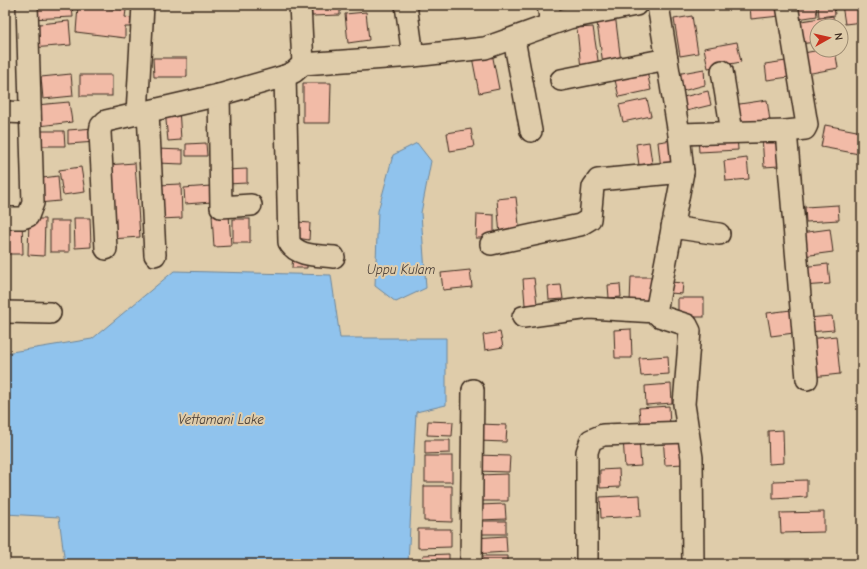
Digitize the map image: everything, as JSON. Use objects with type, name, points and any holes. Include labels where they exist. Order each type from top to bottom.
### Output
[{"type":"street","points":[[5,218],[22,218],[28,216],[32,210],[33,203],[27,5]]},
{"type":"street","points":[[143,5],[143,113],[155,255]]},
{"type":"street","points":[[300,5],[303,64]]},
{"type":"street","points":[[406,5],[413,56]]},
{"type":"street","points":[[106,249],[100,132],[101,126],[106,121],[219,95],[285,76],[294,72],[303,64],[413,56],[485,48],[514,39],[550,14],[569,18],[636,5]]},
{"type":"street","points":[[656,312],[683,172],[679,134],[658,5]]},
{"type":"street","points":[[679,134],[786,131],[804,129],[807,125],[787,5]]},
{"type":"street","points":[[514,39],[531,130]]},
{"type":"street","points":[[561,80],[667,59]]},
{"type":"street","points":[[722,71],[732,132]]},
{"type":"street","points":[[285,76],[289,242],[293,249],[299,252],[334,257]]},
{"type":"street","points":[[219,95],[221,207],[251,205]]},
{"type":"street","points":[[5,112],[30,113]]},
{"type":"street","points":[[786,131],[807,379]]},
{"type":"street","points":[[491,244],[580,225],[590,219],[592,187],[598,180],[683,172]]},
{"type":"street","points":[[672,227],[719,234]]},
{"type":"street","points":[[523,317],[589,308],[656,312],[659,316],[687,325],[690,331],[684,404],[692,458],[693,564]]},
{"type":"street","points":[[5,312],[50,313]]},
{"type":"street","points":[[471,564],[473,390]]},
{"type":"street","points":[[587,564],[587,452],[591,440],[603,435],[687,432]]},
{"type":"water","name":"Uppu Kulam","points":[[417,143],[431,161],[421,213],[426,288],[396,302],[375,286],[378,211],[393,155]]},
{"type":"water","name":"Vettamani Lake","points":[[174,271],[331,275],[340,338],[446,338],[446,405],[416,412],[408,564],[65,564],[59,517],[5,514],[5,353],[92,339]]},
{"type":"building","points":[[29,5],[72,5],[73,17],[30,19]]},
{"type":"building","points":[[311,5],[340,5],[340,15],[312,16]]},
{"type":"building","points":[[750,5],[779,5],[780,16],[751,19]]},
{"type":"building","points":[[789,5],[816,5],[817,16],[791,20]]},
{"type":"building","points":[[818,5],[834,5],[835,15],[819,17]]},
{"type":"building","points":[[842,5],[862,5],[862,22],[849,24],[849,18],[844,18]]},
{"type":"building","points":[[78,6],[126,10],[125,17],[131,18],[130,27],[125,27],[125,38],[76,32]]},
{"type":"building","points":[[366,12],[369,40],[348,43],[345,14]]},
{"type":"building","points":[[615,14],[621,62],[603,64],[596,16]]},
{"type":"building","points":[[692,16],[698,53],[680,56],[674,19]]},
{"type":"building","points":[[833,16],[833,18],[820,18]]},
{"type":"building","points":[[809,20],[809,43],[798,44],[795,22]]},
{"type":"building","points":[[69,21],[71,45],[31,48],[29,25]]},
{"type":"building","points":[[593,27],[599,67],[581,69],[577,28]]},
{"type":"building","points":[[737,42],[741,62],[708,68],[704,48]]},
{"type":"building","points":[[809,52],[809,58],[836,58],[838,68],[801,75],[798,54]]},
{"type":"building","points":[[492,53],[499,89],[479,93],[472,57]]},
{"type":"building","points":[[153,58],[187,58],[187,77],[154,77]]},
{"type":"building","points":[[786,61],[789,77],[767,80],[765,64]]},
{"type":"building","points":[[704,69],[705,85],[675,93],[671,75]]},
{"type":"building","points":[[647,72],[651,90],[619,97],[615,80]]},
{"type":"building","points":[[71,74],[73,96],[43,99],[41,77]]},
{"type":"building","points":[[80,75],[112,75],[112,96],[80,96]]},
{"type":"building","points":[[303,83],[331,83],[330,123],[303,123]]},
{"type":"building","points":[[708,91],[711,105],[678,113],[675,99]]},
{"type":"building","points":[[647,99],[651,116],[623,122],[619,105]]},
{"type":"building","points":[[767,100],[770,121],[736,126],[733,105]]},
{"type":"building","points":[[69,102],[72,122],[39,126],[36,105]]},
{"type":"building","points":[[179,108],[181,140],[168,141],[165,110]]},
{"type":"building","points":[[825,125],[862,132],[859,154],[821,147]]},
{"type":"building","points":[[95,128],[96,142],[68,144],[68,130]]},
{"type":"building","points":[[471,129],[474,147],[450,151],[447,133]]},
{"type":"building","points":[[5,131],[8,159],[5,159]]},
{"type":"building","points":[[34,131],[64,131],[65,146],[34,146]]},
{"type":"building","points":[[776,134],[779,166],[764,167],[762,135]]},
{"type":"building","points":[[737,135],[738,150],[699,152],[698,137]]},
{"type":"building","points":[[672,140],[676,168],[661,169],[658,142]]},
{"type":"building","points":[[649,142],[652,163],[639,165],[636,144]]},
{"type":"building","points":[[206,143],[207,156],[186,156],[186,144]]},
{"type":"building","points":[[156,149],[183,150],[183,164],[156,163]]},
{"type":"building","points":[[747,158],[749,179],[726,181],[724,161]]},
{"type":"building","points":[[135,163],[140,237],[111,239],[106,165]]},
{"type":"building","points":[[81,167],[85,192],[63,195],[59,170]]},
{"type":"building","points":[[247,169],[247,183],[226,184],[226,170]]},
{"type":"building","points":[[58,176],[60,201],[38,203],[35,179]]},
{"type":"building","points":[[181,184],[182,218],[160,219],[158,185]]},
{"type":"building","points":[[211,186],[212,202],[185,204],[184,188]]},
{"type":"building","points":[[516,197],[520,234],[500,236],[497,199]]},
{"type":"building","points":[[838,205],[839,220],[806,222],[805,207]]},
{"type":"building","points":[[229,214],[231,246],[214,247],[212,215]]},
{"type":"building","points":[[477,214],[494,215],[494,238],[476,238]]},
{"type":"building","points":[[74,218],[90,218],[91,247],[75,248]]},
{"type":"building","points":[[22,219],[23,254],[5,254],[5,220]]},
{"type":"building","points":[[29,219],[45,219],[44,256],[28,255]]},
{"type":"building","points":[[233,219],[250,219],[250,243],[233,243]]},
{"type":"building","points":[[50,221],[69,221],[69,252],[50,252]]},
{"type":"building","points":[[298,222],[310,223],[309,240],[297,238]]},
{"type":"building","points":[[830,229],[833,252],[803,256],[800,233]]},
{"type":"building","points":[[293,254],[307,254],[307,268],[292,268]]},
{"type":"building","points":[[828,264],[830,284],[802,286],[801,267]]},
{"type":"building","points":[[470,270],[472,287],[443,290],[441,273]]},
{"type":"building","points":[[631,277],[652,277],[651,304],[630,303]]},
{"type":"building","points":[[534,278],[537,304],[525,305],[523,279]]},
{"type":"building","points":[[670,282],[683,283],[682,294],[670,293]]},
{"type":"building","points":[[620,284],[621,297],[609,298],[608,285]]},
{"type":"building","points":[[561,285],[563,299],[549,300],[548,286]]},
{"type":"building","points":[[678,298],[704,298],[704,317],[678,317]]},
{"type":"building","points":[[791,310],[794,333],[771,336],[767,313]]},
{"type":"building","points":[[832,316],[834,330],[808,332],[807,318]]},
{"type":"building","points":[[631,329],[632,358],[615,358],[614,330]]},
{"type":"building","points":[[500,332],[503,347],[485,350],[483,335]]},
{"type":"building","points":[[836,336],[840,374],[812,377],[808,339]]},
{"type":"building","points":[[668,356],[669,374],[641,376],[639,358]]},
{"type":"building","points":[[671,384],[672,403],[646,405],[645,386]]},
{"type":"building","points":[[669,406],[670,426],[641,429],[639,408]]},
{"type":"building","points":[[428,421],[453,422],[452,436],[427,435]]},
{"type":"building","points":[[478,424],[507,425],[506,442],[478,441]]},
{"type":"building","points":[[783,430],[784,463],[769,464],[768,431]]},
{"type":"building","points":[[682,434],[684,464],[665,465],[663,435]]},
{"type":"building","points":[[623,438],[639,438],[641,466],[625,467]]},
{"type":"building","points":[[425,440],[450,440],[450,453],[425,454]]},
{"type":"building","points":[[475,455],[510,456],[509,472],[475,471]]},
{"type":"building","points":[[425,456],[452,456],[452,482],[425,482]]},
{"type":"building","points":[[619,469],[620,487],[600,488],[600,470]]},
{"type":"building","points":[[508,474],[508,501],[478,501],[477,475]]},
{"type":"building","points":[[807,480],[807,497],[773,499],[773,481]]},
{"type":"building","points":[[424,486],[452,486],[452,522],[424,521]]},
{"type":"building","points":[[640,495],[641,516],[601,518],[600,497]]},
{"type":"building","points":[[505,504],[506,519],[480,520],[479,505]]},
{"type":"building","points":[[824,512],[824,532],[781,533],[780,513]]},
{"type":"building","points":[[474,521],[506,521],[506,534],[475,534]]},
{"type":"building","points":[[418,529],[451,529],[451,547],[418,548]]},
{"type":"building","points":[[506,536],[507,552],[474,554],[473,538]]},
{"type":"building","points":[[449,554],[449,564],[423,564],[423,555]]},
{"type":"building","points":[[473,556],[508,556],[508,564],[474,564]]}]
